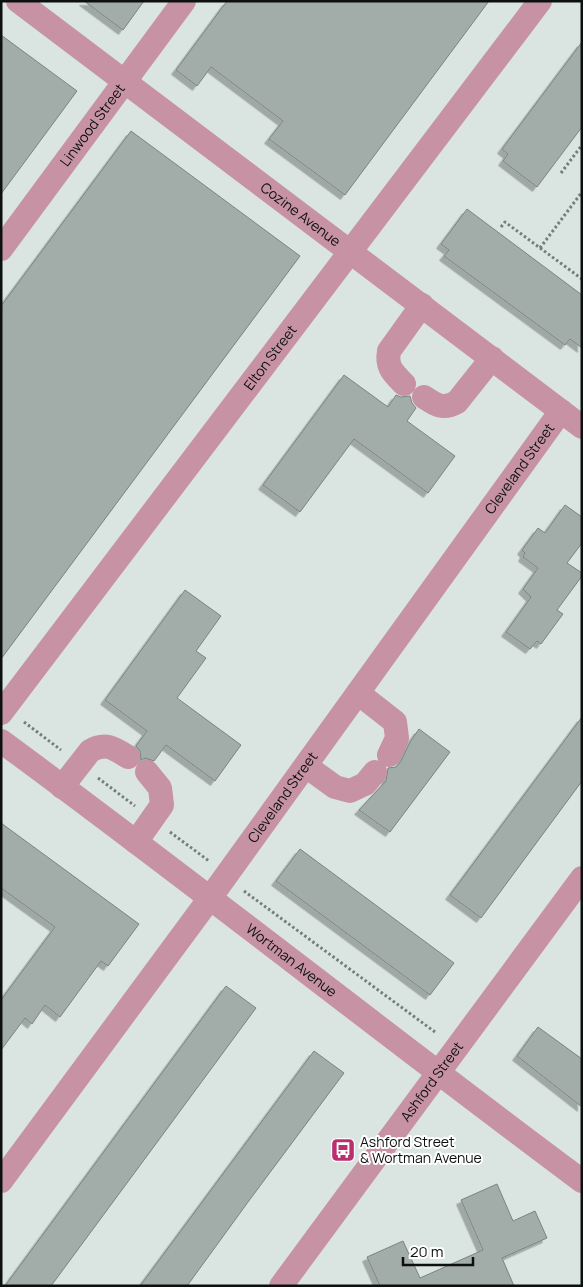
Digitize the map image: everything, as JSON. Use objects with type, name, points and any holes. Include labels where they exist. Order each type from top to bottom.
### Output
[{"type":"street","name":"Cozine Avenue","points":[[18,1],[352,251],[582,427]]},
{"type":"street","name":"Linwood Street","points":[[1,250],[184,1]]},
{"type":"street","name":"Elton Street","points":[[1,713],[540,1]]},
{"type":"street","points":[[404,384],[390,369],[389,351],[422,305]]},
{"type":"street","points":[[424,397],[439,407],[449,406],[457,402],[492,358]]},
{"type":"street","name":"Cleveland Street","points":[[1,1180],[210,898],[561,411]]},
{"type":"street","points":[[306,766],[335,787],[350,791],[365,784],[382,763],[397,738],[395,722],[358,693]]},
{"type":"street","name":"Wortman Avenue","points":[[1,741],[210,898],[438,1074],[582,1181]]},
{"type":"street","points":[[62,787],[90,751],[102,746],[109,746],[128,757]]},
{"type":"street","points":[[136,842],[162,805],[163,799],[160,788],[146,772]]},
{"type":"street","name":"Ashford Street","points":[[281,1286],[582,878]]},
{"type":"path","points":[[561,173],[582,145]]},
{"type":"path","points":[[540,248],[582,192]]},
{"type":"path","points":[[501,227],[505,222],[582,279]]},
{"type":"path","points":[[23,721],[209,862]]},
{"type":"path","points":[[242,888],[435,1032]]},
{"type":"building","points":[[84,1],[144,1],[123,30]]},
{"type":"building","points":[[227,1],[489,1],[345,195],[269,139],[283,121],[211,67],[197,86],[176,70]]},
{"type":"building","points":[[1,35],[77,91],[1,194]]},
{"type":"building","points":[[582,42],[582,127],[537,187],[503,161],[508,154],[502,149]]},
{"type":"building","points":[[131,131],[300,256],[1,659],[1,306]]},
{"type":"building","points":[[467,209],[582,295],[582,348],[570,339],[565,345],[444,256],[449,250],[441,244]]},
{"type":"building","points":[[344,375],[388,407],[396,395],[401,397],[410,396],[416,408],[407,421],[455,456],[428,493],[354,439],[300,512],[263,485]]},
{"type":"building","points":[[565,505],[582,517],[582,543],[567,563],[582,573],[582,576],[557,610],[563,614],[541,644],[537,641],[530,649],[506,632],[531,597],[523,589],[538,568],[523,557],[525,553],[522,550],[538,528],[545,533]]},
{"type":"building","points":[[185,590],[221,616],[196,651],[206,658],[177,698],[241,745],[215,781],[166,745],[154,761],[145,758],[141,760],[140,751],[136,746],[147,731],[105,700]]},
{"type":"building","points":[[582,717],[582,781],[481,918],[450,895]]},
{"type":"building","points":[[419,729],[450,752],[390,832],[359,810],[386,781],[388,768],[396,767],[401,761]]},
{"type":"building","points":[[1,823],[139,924],[108,966],[101,961],[60,1017],[45,1005],[32,1024],[25,1018],[1,1050],[1,1000],[55,927],[1,888]]},
{"type":"building","points":[[300,849],[454,963],[430,995],[276,881]]},
{"type":"building","points":[[226,986],[256,1008],[51,1286],[5,1286]]},
{"type":"building","points":[[538,1027],[582,1059],[582,1107],[517,1056]]},
{"type":"building","points":[[314,1051],[344,1073],[187,1286],[140,1286]]},
{"type":"building","points":[[497,1184],[513,1221],[535,1211],[547,1238],[502,1258],[514,1286],[380,1286],[367,1257],[403,1241],[420,1278],[483,1250],[461,1200]]},
{"type":"place","name":"Ashford Street & Wortman Avenue","points":[[343,1150]]}]
